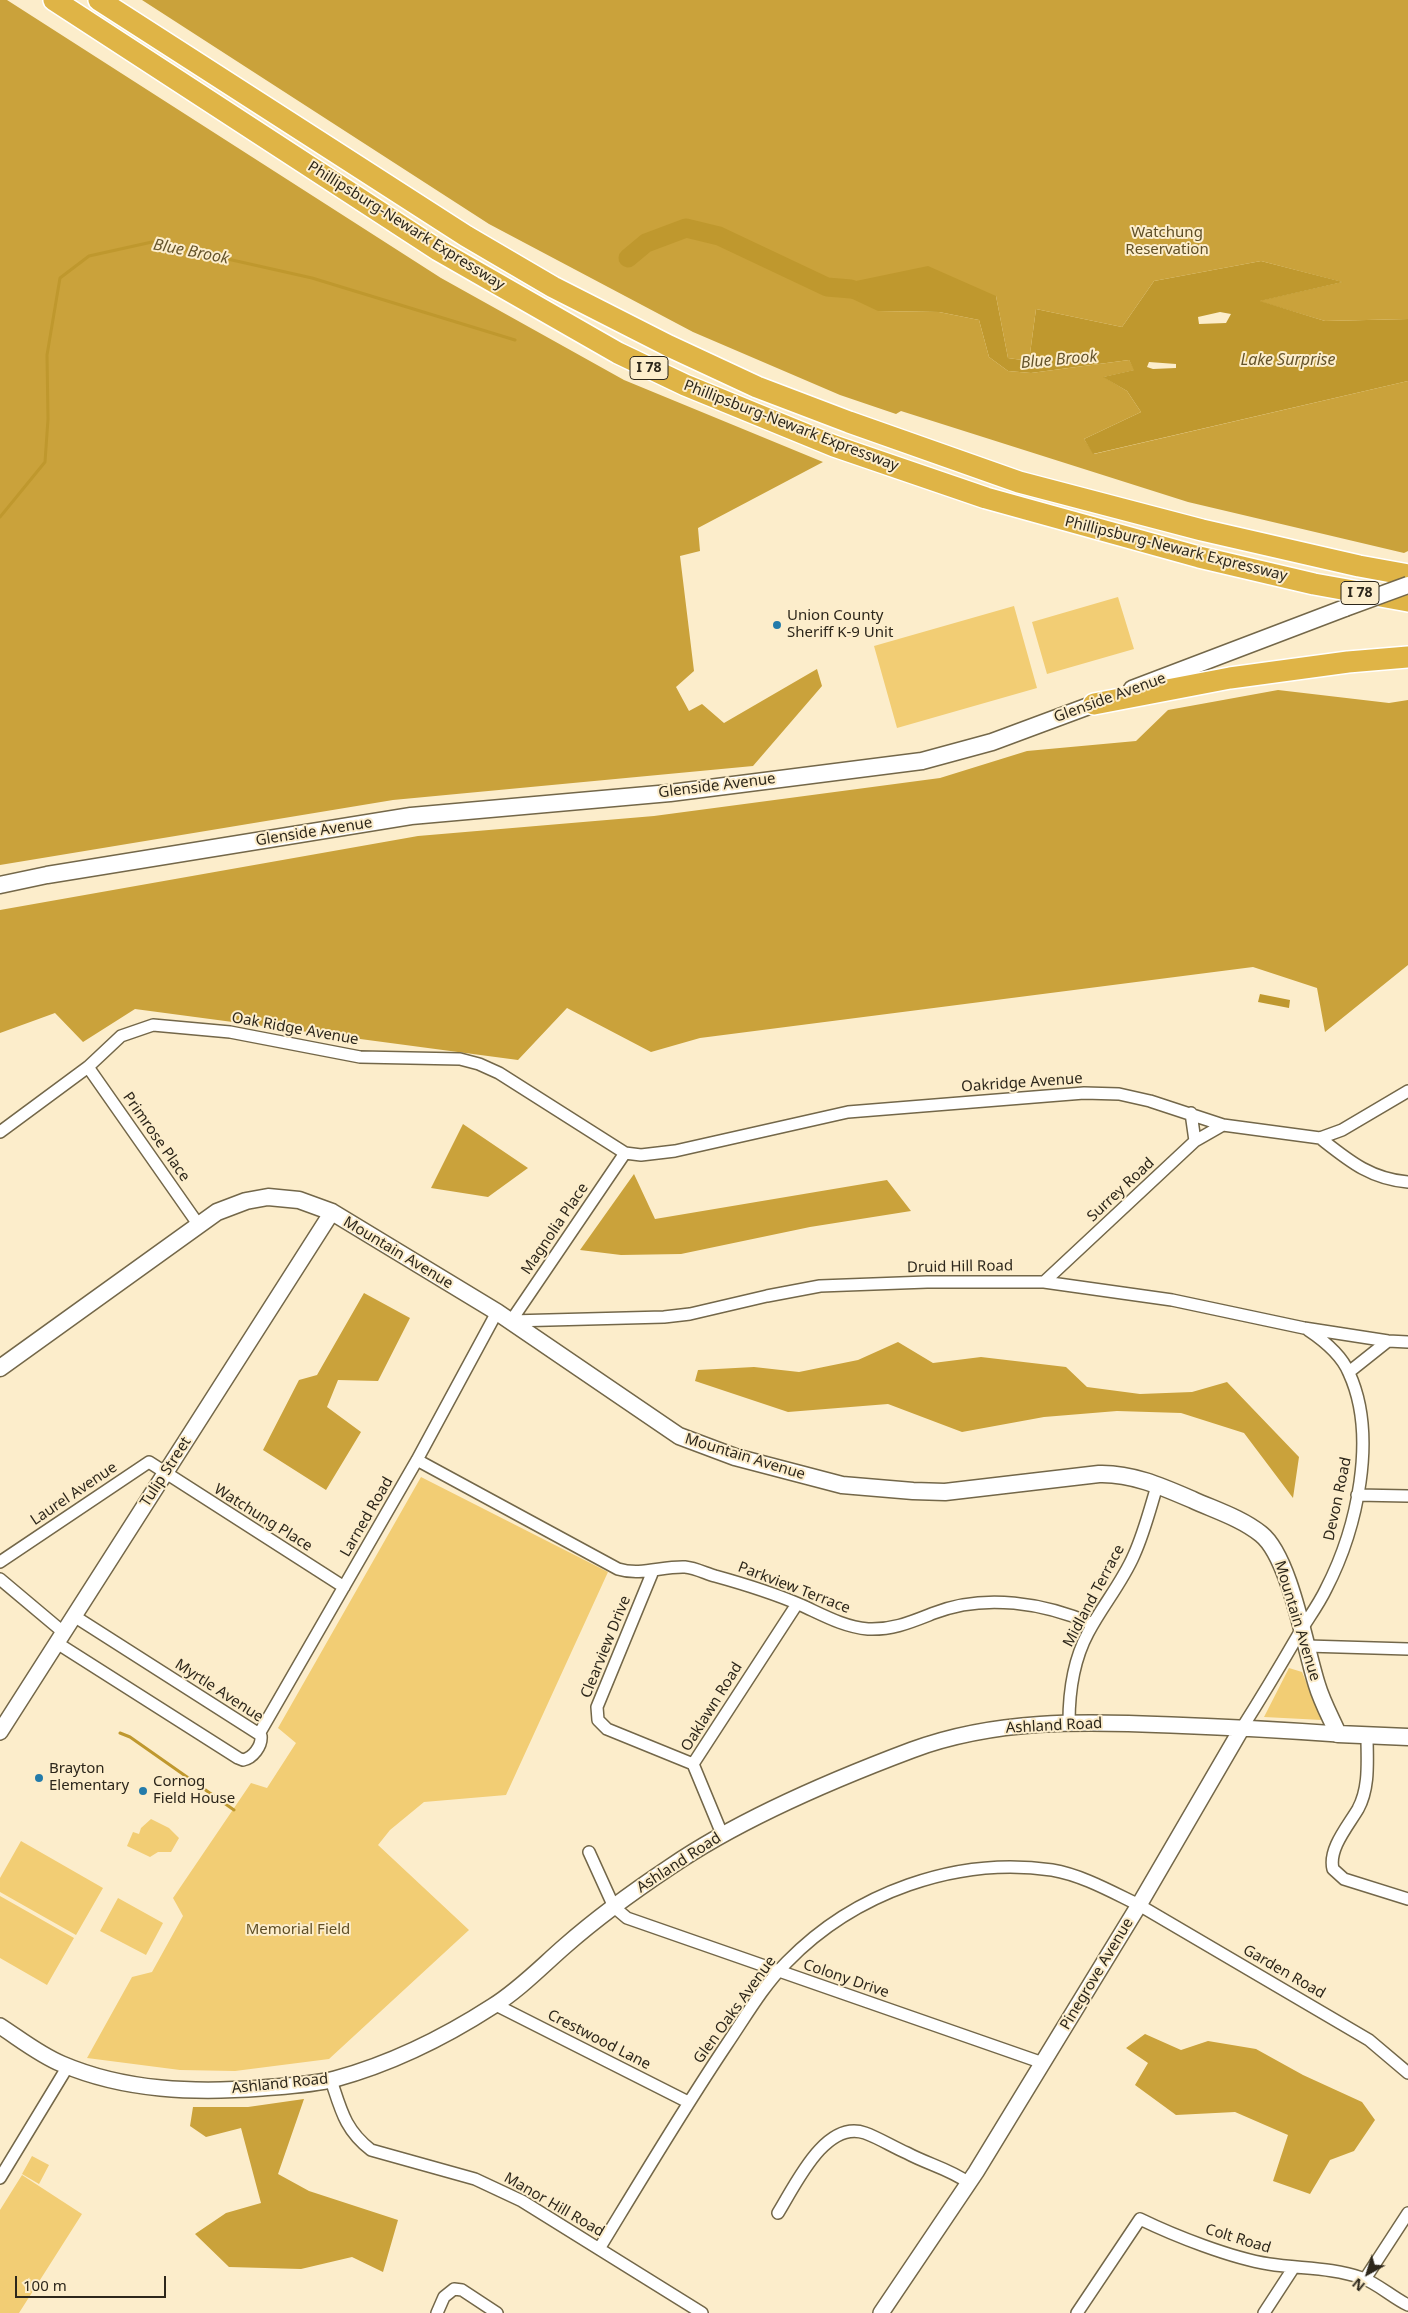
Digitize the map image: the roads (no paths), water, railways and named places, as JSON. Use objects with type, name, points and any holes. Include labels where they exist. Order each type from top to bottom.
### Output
[{"type":"highway","name":"Phillipsburg-Newark Expressway","points":[[54,0],[438,250],[618,353],[685,385],[834,446],[986,498],[1199,557],[1314,584],[1408,601]]},
{"type":"highway","name":"Phillipsburg-Newark Expressway","points":[[99,0],[466,236],[571,296],[669,346],[757,387],[849,422],[1019,482],[1202,530],[1359,566],[1408,575]]},
{"type":"highway","points":[[1094,704],[1230,678],[1348,662],[1408,657]]},
{"type":"main road","name":"Glenside Avenue","points":[[0,885],[47,875],[411,816],[670,793],[922,760],[992,742],[1408,585]]},
{"type":"main road","name":"Mountain Avenue","points":[[0,1368],[198,1224],[228,1207],[268,1197],[299,1200],[332,1212],[504,1317],[679,1436],[735,1457],[842,1485],[913,1491],[946,1492],[1098,1474],[1133,1477],[1237,1520],[1261,1534],[1276,1554],[1302,1628],[1317,1685],[1338,1734]]},
{"type":"main road","name":"Ashland Road","points":[[1338,1734],[1408,1737]]},
{"type":"street","name":"Oak Ridge Avenue","points":[[0,1132],[88,1068],[121,1036],[153,1025],[230,1032],[360,1057],[460,1059],[479,1064],[499,1073],[625,1153]]},
{"type":"street","name":"Primrose Place","points":[[88,1068],[198,1224]]},
{"type":"street","name":"Oakridge Avenue","points":[[625,1153],[641,1155],[675,1151],[848,1112],[1084,1093],[1119,1094],[1191,1113],[1223,1125],[1320,1138],[1342,1130],[1408,1091]]},
{"type":"street","points":[[1191,1113],[1196,1141]]},
{"type":"street","name":"Surrey Road","points":[[1044,1282],[1196,1141],[1223,1125]]},
{"type":"street","points":[[1320,1138],[1364,1170],[1390,1180],[1408,1182]]},
{"type":"street","name":"Magnolia Place","points":[[504,1317],[625,1153]]},
{"type":"street","name":"Tulip Street","points":[[0,1732],[332,1212]]},
{"type":"street","name":"Druid Hill Road","points":[[504,1317],[664,1317],[690,1314],[820,1286],[927,1282],[1044,1282],[1172,1300],[1304,1328],[1388,1341],[1408,1342]]},
{"type":"street","name":"Larned Road","points":[[259,1734],[417,1460],[504,1317]]},
{"type":"street","name":"Devon Road","points":[[1302,1628],[1326,1589],[1344,1548],[1357,1495],[1363,1452],[1362,1422],[1357,1395],[1349,1372],[1334,1352],[1317,1336],[1304,1328]]},
{"type":"street","points":[[1349,1372],[1388,1341]]},
{"type":"street","name":"Parkview Terrace","points":[[417,1460],[618,1569],[637,1572],[686,1567],[756,1587],[843,1624],[866,1628],[901,1626],[934,1613],[984,1603],[1007,1603],[1044,1607],[1093,1624]]},
{"type":"street","name":"Laurel Avenue","points":[[0,1562],[149,1462],[166,1473]]},
{"type":"street","name":"Watchung Place","points":[[166,1473],[344,1586]]},
{"type":"street","name":"Midland Terrace","points":[[1069,1722],[1068,1703],[1074,1668],[1093,1624],[1118,1586],[1135,1554],[1157,1486]]},
{"type":"street","points":[[1357,1495],[1408,1496]]},
{"type":"street","name":"Clearview Drive","points":[[653,1571],[596,1707],[598,1720],[607,1730],[693,1764]]},
{"type":"street","name":"Myrtle Avenue","points":[[0,1579],[60,1638],[238,1758],[243,1760],[251,1758],[262,1740],[259,1734],[74,1616]]},
{"type":"street","name":"Oaklawn Road","points":[[722,1834],[693,1764],[797,1604]]},
{"type":"street","name":"Pinegrove Avenue","points":[[881,2313],[969,2182],[1043,2063],[1139,1905],[1302,1628]]},
{"type":"street","points":[[1307,1646],[1408,1649]]},
{"type":"street","name":"Ashland Road","points":[[0,2026],[42,2053],[68,2066],[116,2081],[183,2090],[250,2089],[331,2080],[408,2052],[496,2005],[569,1942],[614,1907],[672,1865],[722,1834],[796,1798],[915,1749],[988,1730],[1069,1722],[1242,1728],[1338,1734]]},
{"type":"street","points":[[1367,1736],[1364,1793],[1332,1858],[1333,1870],[1344,1880],[1408,1899]]},
{"type":"street","points":[[589,1852],[614,1907]]},
{"type":"street","name":"Glen Oaks Avenue","points":[[599,2249],[688,2102],[769,1982],[810,1940],[836,1921],[864,1904],[924,1879],[988,1868],[1053,1870],[1110,1891],[1139,1905]]},
{"type":"street","name":"Garden Road","points":[[1139,1905],[1369,2040],[1408,2073]]},
{"type":"street","name":"Colony Drive","points":[[614,1907],[627,1918],[1043,2063]]},
{"type":"street","name":"Crestwood Lane","points":[[496,2005],[688,2102]]},
{"type":"street","points":[[0,2178],[68,2066]]},
{"type":"street","name":"Manor Hill Road","points":[[331,2080],[344,2120],[360,2142],[371,2150],[475,2179],[522,2201],[702,2313]]},
{"type":"street","points":[[778,2213],[814,2157],[829,2140],[843,2133],[864,2132],[921,2160],[956,2174],[969,2182]]},
{"type":"street","points":[[1365,2279],[1408,2212]]},
{"type":"street","name":"Colt Road","points":[[1077,2313],[1140,2219],[1246,2259],[1268,2264],[1342,2272],[1365,2279],[1408,2305]]},
{"type":"street","points":[[1264,2313],[1294,2267]]},
{"type":"street","points":[[437,2313],[444,2297],[454,2289],[462,2290],[497,2313]]},
{"type":"water","name":"Lake Surprise","points":[[1261,261],[1343,282],[1260,301],[1325,321],[1408,319],[1408,381],[1093,454],[1084,439],[1141,412],[1127,391],[1103,377],[1134,370],[1129,360],[1031,373],[1008,371],[989,357],[979,320],[939,312],[878,311],[827,287],[928,266],[996,296],[1008,358],[1029,361],[1036,309],[1122,327],[1154,281]],"holes":[[[1220,312],[1231,314],[1226,323],[1199,324],[1198,317]],[[1149,362],[1176,364],[1176,368],[1153,369],[1147,367]]]},
{"type":"water","points":[[1260,994],[1290,1000],[1289,1008],[1258,1002]]},
{"type":"waterway","name":"Blue Brook","points":[[628,258],[646,243],[686,228],[719,236],[827,287],[851,289]]},
{"type":"waterway","name":"Blue Brook","points":[[0,517],[45,462],[48,419],[47,355],[60,278],[89,256],[152,242],[312,278],[515,340]]},
{"type":"waterway","points":[[120,1733],[130,1737],[234,1810]]},
{"type":"place","name":"Union County Sheriff K-9 Unit","points":[[777,625]]},
{"type":"place","name":"Brayton Elementary","points":[[39,1778]]},
{"type":"place","name":"Cornog Field House","points":[[143,1791]]},
{"type":"park label","name":"Watchung Reservation","points":[[1167,242]]},
{"type":"park label","name":"Memorial Field","points":[[298,1930]]}]
